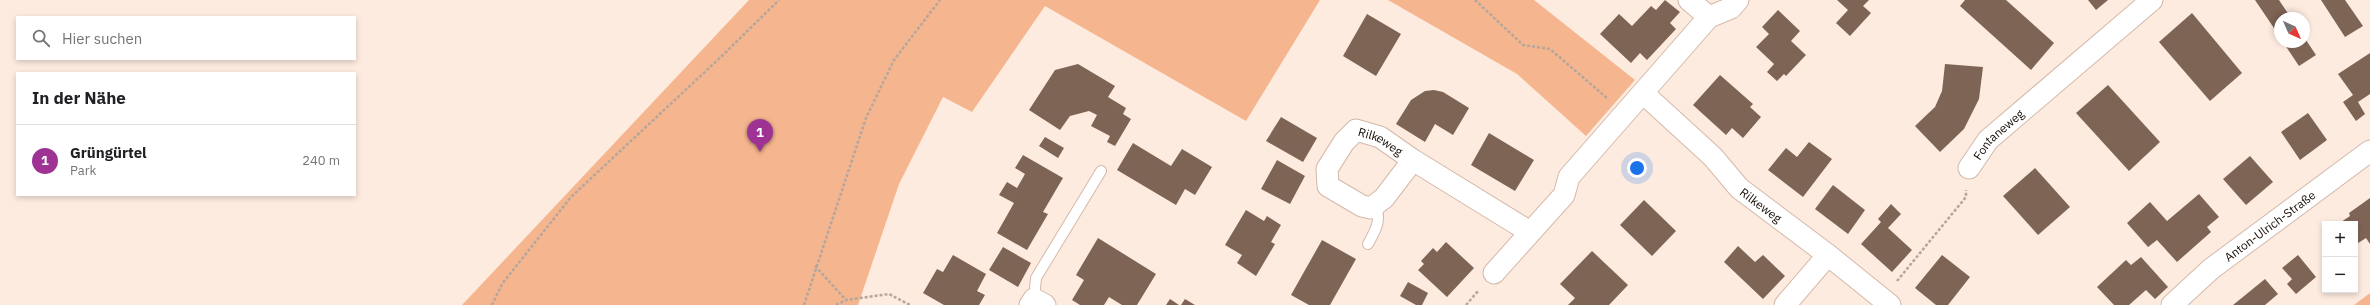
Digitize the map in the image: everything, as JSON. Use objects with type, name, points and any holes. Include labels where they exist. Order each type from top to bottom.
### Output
[{"type":"street","points":[[1689,0],[1709,17]]},
{"type":"street","points":[[1494,273],[1564,195],[1569,178],[1709,17],[1731,8],[1738,0]]},
{"type":"street","name":"Fontaneweg","points":[[1969,168],[1988,140],[2152,0]]},
{"type":"street","name":"Rilkeweg","points":[[1643,93],[1713,157],[1739,188],[1828,255],[1887,302]]},
{"type":"street","name":"Rilkeweg","points":[[1413,160],[1384,198],[1371,208],[1362,206],[1328,186],[1327,169],[1344,142],[1356,130],[1380,137],[1413,160],[1530,232]]},
{"type":"street","name":"Anton-Ulrich-Straße","points":[[2172,305],[2211,269],[2370,151]]},
{"type":"street","points":[[1785,305],[1828,255]]},
{"type":"lane","points":[[1036,303],[1036,278],[1101,170]]},
{"type":"lane","points":[[1368,244],[1379,224],[1379,213],[1375,204]]},
{"type":"path","points":[[492,305],[502,284],[571,197],[719,59],[779,0]]},
{"type":"path","points":[[804,305],[866,118],[894,60],[940,0]]},
{"type":"path","points":[[1475,0],[1523,45],[1550,49],[1624,113]]},
{"type":"path","name":"Fontaneweg","points":[[1887,302],[1966,197],[1969,168]]},
{"type":"path","points":[[816,266],[846,300]]},
{"type":"path","points":[[836,305],[846,300],[888,294],[910,305]]},
{"type":"shaded area","points":[[749,0],[1320,0],[1246,121],[1045,6],[972,112],[943,97],[899,184],[858,305],[462,305]]},
{"type":"shaded area","points":[[1388,0],[1534,0],[1635,80],[1586,136],[1517,74]]},
{"type":"shaded area","points":[[2370,293],[2370,305],[2354,305]]},
{"type":"building","points":[[1665,0],[1680,12],[1670,23],[1676,29],[1647,60],[1640,53],[1631,63],[1600,34],[1619,14],[1632,26],[1651,6],[1656,10]]},
{"type":"building","points":[[1837,0],[1869,0],[1863,6],[1871,13],[1850,36],[1836,23],[1848,10]]},
{"type":"building","points":[[1965,0],[2006,0],[2054,43],[2031,70],[1960,6]]},
{"type":"building","points":[[2088,0],[2108,0],[2096,10]]},
{"type":"building","points":[[2255,0],[2279,0],[2287,12],[2274,12],[2274,28]]},
{"type":"building","points":[[2321,0],[2345,0],[2363,26],[2345,37]]},
{"type":"building","points":[[1778,10],[1800,31],[1791,41],[1806,55],[1786,76],[1784,74],[1777,81],[1767,72],[1774,64],[1756,47],[1769,34],[1762,27]]},
{"type":"building","points":[[2192,13],[2242,73],[2210,101],[2159,42]]},
{"type":"building","points":[[1367,14],[1401,34],[1376,76],[1343,56]]},
{"type":"building","points":[[2310,46],[2316,55],[2299,66],[2287,48],[2310,48]]},
{"type":"building","points":[[2370,53],[2370,94],[2358,102],[2365,114],[2356,121],[2343,102],[2353,95],[2338,74]]},
{"type":"building","points":[[1078,64],[1115,86],[1108,97],[1126,108],[1123,114],[1131,119],[1115,146],[1107,142],[1110,136],[1091,126],[1097,115],[1089,111],[1070,116],[1060,130],[1029,110],[1055,70]]},
{"type":"building","points":[[1945,64],[1983,67],[1979,99],[1964,129],[1940,152],[1915,126],[1935,107],[1942,91]]},
{"type":"building","points":[[1720,75],[1753,104],[1750,107],[1761,117],[1743,138],[1732,128],[1726,135],[1693,105]]},
{"type":"building","points":[[2108,85],[2160,142],[2129,171],[2076,113]]},
{"type":"building","points":[[1434,90],[1443,92],[1469,108],[1453,135],[1435,124],[1425,142],[1396,124],[1411,100],[1425,91]]},
{"type":"building","points":[[2308,113],[2327,140],[2300,160],[2281,132]]},
{"type":"building","points":[[1281,117],[1317,138],[1303,162],[1266,141]]},
{"type":"building","points":[[1489,133],[1534,160],[1515,191],[1471,165]]},
{"type":"building","points":[[1045,137],[1064,148],[1058,158],[1039,146]]},
{"type":"building","points":[[1809,142],[1832,159],[1803,197],[1768,170],[1786,148],[1797,157]]},
{"type":"building","points":[[1133,143],[1171,166],[1182,149],[1212,167],[1195,195],[1185,189],[1176,205],[1117,170]]},
{"type":"building","points":[[1023,155],[1063,178],[1043,212],[1048,214],[1027,250],[997,233],[1014,203],[999,195],[1007,182],[1017,188],[1025,174],[1015,168]]},
{"type":"building","points":[[2250,156],[2273,182],[2246,205],[2223,179]]},
{"type":"building","points":[[1277,160],[1305,176],[1290,204],[1261,189]]},
{"type":"building","points":[[2035,168],[2070,207],[2038,235],[2003,196]]},
{"type":"building","points":[[1833,185],[1865,210],[1848,234],[1815,209]]},
{"type":"building","points":[[2199,194],[2219,217],[2207,227],[2211,232],[2177,262],[2157,240],[2148,247],[2127,223],[2150,202],[2167,221]]},
{"type":"building","points":[[2370,198],[2370,244],[2366,238],[2358,243],[2358,221],[2342,221],[2350,216],[2349,213]]},
{"type":"building","points":[[1644,200],[1676,231],[1652,256],[1620,225]]},
{"type":"building","points":[[1891,204],[1901,214],[1888,228],[1912,250],[1892,272],[1861,244],[1881,222],[1878,219]]},
{"type":"building","points":[[1246,210],[1264,221],[1267,216],[1281,225],[1271,242],[1275,244],[1256,276],[1237,263],[1242,255],[1225,245]]},
{"type":"building","points":[[1098,238],[1156,274],[1137,305],[1122,305],[1109,297],[1104,305],[1080,305],[1072,300],[1084,280],[1076,275]]},
{"type":"building","points":[[1322,240],[1356,259],[1330,305],[1309,305],[1291,295]]},
{"type":"building","points":[[1446,242],[1474,268],[1447,297],[1418,270],[1424,264],[1421,261],[1433,248],[1437,252]]},
{"type":"building","points":[[1738,246],[1755,262],[1763,255],[1785,276],[1763,299],[1724,262]]},
{"type":"building","points":[[1003,247],[1031,263],[1018,287],[989,270]]},
{"type":"building","points":[[1592,251],[1628,285],[1609,305],[1568,305],[1575,298],[1560,284]]},
{"type":"building","points":[[953,255],[986,274],[977,291],[985,295],[979,305],[944,305],[923,293],[937,269],[943,272]]},
{"type":"building","points":[[1942,255],[1970,277],[1948,305],[1936,305],[1915,288]]},
{"type":"building","points":[[2298,255],[2316,277],[2296,294],[2287,284],[2292,279],[2282,268]]},
{"type":"building","points":[[2141,257],[2168,287],[2155,299],[2146,290],[2129,305],[2114,305],[2097,287],[2126,260],[2131,265]]},
{"type":"building","points":[[2265,279],[2278,294],[2265,305],[2233,305]]},
{"type":"building","points":[[1408,282],[1428,293],[1422,305],[1416,305],[1400,296]]},
{"type":"building","points":[[1170,299],[1179,305],[1166,305]]},
{"type":"building","points":[[1185,299],[1195,305],[1181,305]]},
{"type":"place","name":"Grüngürtel","points":[[760,152]]}]
